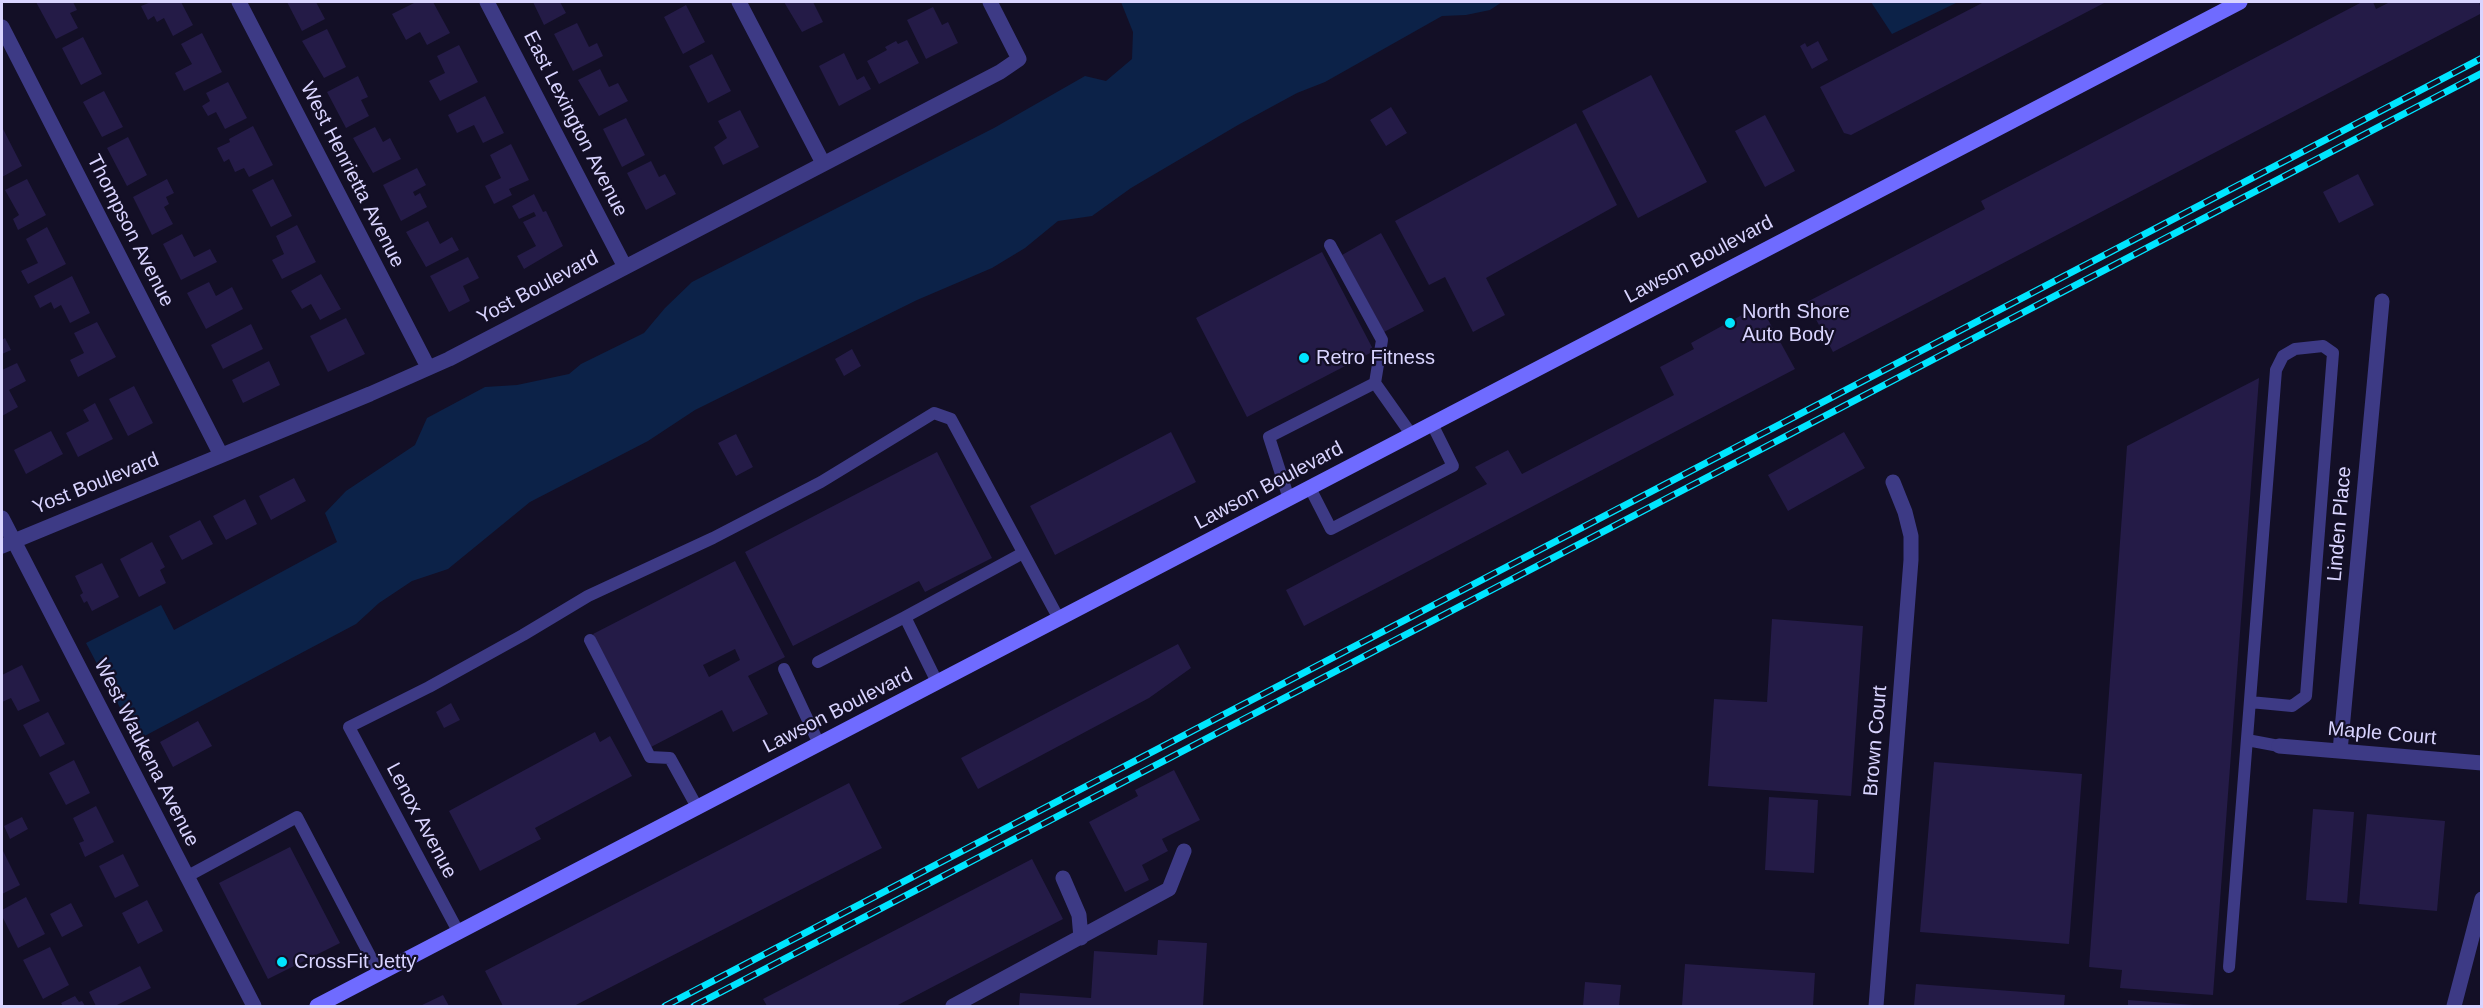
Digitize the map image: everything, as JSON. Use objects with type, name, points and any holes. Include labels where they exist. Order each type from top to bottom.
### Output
[{"type":"main road","name":"Lawson Boulevard","points":[[317,1006],[2240,2]]},
{"type":"street","name":"West Henrietta Avenue","points":[[239,2],[428,367]]},
{"type":"street","name":"East Lexington Avenue","points":[[487,2],[625,267]]},
{"type":"street","points":[[739,2],[823,163]]},
{"type":"street","name":"Yost Boulevard","points":[[7,544],[370,394],[448,359],[1000,72],[1020,59],[990,2]]},
{"type":"street","name":"Thompson Avenue","points":[[2,27],[221,455]]},
{"type":"street","name":"Linden Place","points":[[2340,751],[2382,302]]},
{"type":"street","name":"Brown Court","points":[[1876,1006],[1911,560],[1911,536],[1905,512],[1893,482]]},
{"type":"street","name":"West Waukena Avenue","points":[[2,519],[7,544],[254,1006]]},
{"type":"street","name":"Maple Court","points":[[2279,746],[2481,763]]},
{"type":"street","points":[[953,1006],[1169,888],[1184,851]]},
{"type":"street","points":[[1063,878],[1079,915],[1081,938]]},
{"type":"street","points":[[2454,1006],[2481,899]]},
{"type":"lane","points":[[1330,245],[1382,340],[1375,383],[1411,434]]},
{"type":"lane","points":[[2229,967],[2276,370],[2283,356],[2295,349],[2322,346],[2333,353],[2306,696],[2292,706],[2250,702]]},
{"type":"lane","points":[[1289,499],[1269,437],[1375,383]]},
{"type":"lane","name":"Lenox Avenue","points":[[459,933],[349,727],[429,687],[588,596],[713,538],[821,482],[934,413],[951,418],[1023,553]]},
{"type":"lane","points":[[1310,488],[1331,529],[1454,466],[1432,424]]},
{"type":"lane","points":[[818,662],[1023,553],[1059,619]]},
{"type":"lane","points":[[905,616],[937,682]]},
{"type":"lane","points":[[590,640],[650,757],[670,758],[697,807]]},
{"type":"lane","points":[[784,669],[819,744]]},
{"type":"lane","points":[[2247,740],[2279,746]]},
{"type":"lane","points":[[186,877],[297,817],[380,973]]},
{"type":"water","points":[[1121,2],[1502,2],[1490,10],[1466,15],[1442,16],[1325,82],[1297,93],[1238,125],[1131,188],[1092,216],[1058,221],[1025,248],[992,268],[917,300],[695,410],[648,441],[530,502],[448,569],[412,581],[379,603],[356,624],[137,740],[86,643],[161,605],[174,630],[337,542],[325,513],[346,491],[415,445],[427,418],[485,387],[517,385],[569,374],[581,364],[644,333],[665,308],[692,282],[994,128],[1085,76],[1106,81],[1132,59],[1133,32]]},
{"type":"water","points":[[1871,2],[1958,2],[1892,34]]},
{"type":"building","points":[[36,2],[73,2],[77,10],[70,13],[78,28],[56,39]]},
{"type":"building","points":[[151,2],[181,2],[193,25],[173,36],[164,18],[157,22],[154,16],[148,20],[141,6]]},
{"type":"building","points":[[287,2],[316,2],[325,19],[302,31]]},
{"type":"building","points":[[416,2],[433,2],[450,33],[427,45],[420,32],[406,40],[392,14]]},
{"type":"building","points":[[533,2],[560,2],[566,13],[544,25]]},
{"type":"building","points":[[784,2],[813,2],[823,22],[802,32]]},
{"type":"building","points":[[1984,2],[2106,2],[1851,135],[1844,133],[1820,87]]},
{"type":"building","points":[[2362,2],[2373,2],[2376,9],[2390,2],[2479,2],[2482,13],[1833,352],[1807,302],[1985,209],[1981,201]]},
{"type":"building","points":[[686,5],[705,42],[683,54],[664,17]]},
{"type":"building","points":[[933,7],[942,25],[948,22],[958,43],[926,59],[907,20]]},
{"type":"building","points":[[577,23],[589,47],[597,43],[603,56],[573,71],[554,34]]},
{"type":"building","points":[[327,29],[346,67],[324,78],[302,41]]},
{"type":"building","points":[[202,33],[222,72],[184,91],[175,73],[192,64],[181,44]]},
{"type":"building","points":[[83,37],[102,74],[81,85],[62,48]]},
{"type":"building","points":[[907,40],[919,63],[879,84],[867,61],[887,50],[885,47],[896,41],[898,44]]},
{"type":"building","points":[[1818,41],[1828,60],[1812,69],[1800,46],[1805,43],[1807,47]]},
{"type":"building","points":[[459,45],[478,82],[440,101],[429,81],[445,73],[437,56]]},
{"type":"building","points":[[844,53],[857,80],[864,76],[871,89],[839,106],[819,66]]},
{"type":"building","points":[[712,54],[731,91],[708,103],[689,66]]},
{"type":"building","points":[[600,69],[609,87],[618,83],[628,101],[599,116],[578,80]]},
{"type":"building","points":[[1651,75],[1707,182],[1638,218],[1582,111]]},
{"type":"building","points":[[358,76],[368,97],[361,100],[369,116],[346,128],[327,92]]},
{"type":"building","points":[[228,82],[247,118],[225,129],[216,112],[208,116],[202,106],[210,101],[206,93]]},
{"type":"building","points":[[104,91],[123,127],[102,137],[83,102]]},
{"type":"building","points":[[485,96],[504,133],[483,143],[474,125],[457,133],[448,115]]},
{"type":"building","points":[[1391,107],[1407,133],[1386,146],[1370,120]]},
{"type":"building","points":[[740,110],[759,147],[723,165],[714,147],[727,138],[718,121]]},
{"type":"building","points":[[1765,115],[1795,171],[1765,187],[1735,131]]},
{"type":"building","points":[[626,118],[645,155],[622,167],[603,129]]},
{"type":"building","points":[[1576,123],[1617,205],[1486,278],[1505,315],[1473,332],[1445,277],[1429,285],[1395,221]]},
{"type":"building","points":[[253,126],[273,165],[249,177],[244,168],[235,172],[229,159],[224,162],[217,148]]},
{"type":"building","points":[[2,127],[22,166],[2,177]]},
{"type":"building","points":[[375,127],[383,142],[390,138],[401,159],[373,173],[353,138]]},
{"type":"building","points":[[128,137],[147,175],[127,186],[107,148]]},
{"type":"building","points":[[511,144],[529,180],[509,189],[512,195],[494,204],[485,186],[501,178],[490,155]]},
{"type":"building","points":[[651,161],[659,177],[665,174],[676,194],[646,210],[627,173]]},
{"type":"building","points":[[417,168],[426,185],[413,192],[415,196],[420,193],[427,207],[401,221],[383,185]]},
{"type":"building","points":[[2358,174],[2374,205],[2339,223],[2323,192]]},
{"type":"building","points":[[27,179],[46,215],[18,230],[13,219],[19,215],[5,190]]},
{"type":"building","points":[[167,179],[174,193],[166,197],[169,204],[164,207],[173,224],[152,235],[133,197]]},
{"type":"building","points":[[273,179],[292,216],[271,227],[252,190]]},
{"type":"building","points":[[534,194],[543,212],[546,211],[563,246],[524,269],[517,256],[536,246],[523,222],[536,216],[534,212],[519,219],[512,206]]},
{"type":"building","points":[[428,221],[440,244],[452,237],[459,250],[426,267],[406,232]]},
{"type":"building","points":[[297,225],[316,262],[282,279],[272,260],[284,254],[276,236]]},
{"type":"building","points":[[47,227],[66,264],[28,284],[21,271],[38,263],[26,239]]},
{"type":"building","points":[[1381,233],[1424,311],[1384,332],[1342,255]]},
{"type":"building","points":[[182,234],[194,257],[210,249],[217,262],[181,280],[163,244]]},
{"type":"building","points":[[1322,252],[1374,351],[1247,417],[1196,318]]},
{"type":"building","points":[[468,257],[479,278],[463,286],[470,301],[449,312],[430,276]]},
{"type":"building","points":[[321,274],[341,309],[320,320],[311,304],[302,309],[291,291]]},
{"type":"building","points":[[72,276],[90,313],[70,323],[61,305],[54,309],[51,302],[40,308],[34,296]]},
{"type":"building","points":[[209,282],[216,296],[232,287],[243,309],[206,329],[187,293]]},
{"type":"building","points":[[1760,305],[1795,369],[1304,626],[1286,590],[1487,484],[1475,467],[1508,450],[1522,474],[1674,395],[1660,367],[1694,349],[1691,343]]},
{"type":"building","points":[[346,318],[365,354],[328,372],[310,336]]},
{"type":"building","points":[[97,322],[116,357],[78,377],[70,360],[84,353],[74,333]]},
{"type":"building","points":[[251,324],[263,349],[223,369],[211,345]]},
{"type":"building","points":[[5,338],[11,350],[2,354],[2,340]]},
{"type":"building","points":[[852,349],[861,366],[844,376],[835,359]]},
{"type":"building","points":[[269,361],[280,385],[243,403],[232,380]]},
{"type":"building","points":[[17,363],[26,381],[9,390],[18,407],[2,416],[2,370]]},
{"type":"building","points":[[2259,378],[2213,995],[2120,988],[2122,970],[2089,967],[2127,446]]},
{"type":"building","points":[[134,386],[153,423],[128,436],[109,399]]},
{"type":"building","points":[[95,403],[113,439],[78,457],[66,433],[89,421],[83,410]]},
{"type":"building","points":[[51,431],[63,454],[26,474],[14,450]]},
{"type":"building","points":[[1171,432],[1196,482],[1055,555],[1030,506]]},
{"type":"building","points":[[1844,432],[1865,468],[1788,511],[1768,475]]},
{"type":"building","points":[[736,434],[753,467],[736,476],[718,443]]},
{"type":"building","points":[[937,452],[992,558],[925,592],[919,581],[793,646],[745,552]]},
{"type":"building","points":[[294,478],[306,501],[271,520],[259,496]]},
{"type":"building","points":[[245,499],[257,524],[226,540],[213,516]]},
{"type":"building","points":[[200,520],[213,544],[182,560],[169,536]]},
{"type":"building","points":[[152,542],[165,567],[160,570],[166,583],[139,597],[120,559]]},
{"type":"building","points":[[735,561],[785,657],[748,676],[768,714],[733,732],[722,710],[651,747],[593,634]],"holes":[[[735,649],[740,660],[709,677],[703,665]]]},
{"type":"building","points":[[102,563],[119,597],[92,611],[87,601],[84,603],[80,595],[83,593],[75,576]]},
{"type":"building","points":[[1772,619],[1863,626],[1851,796],[1708,786],[1714,699],[1767,702]]},
{"type":"building","points":[[1178,644],[1191,668],[1149,698],[978,789],[961,758]]},
{"type":"building","points":[[22,665],[40,701],[18,711],[11,698],[2,702],[2,675]]},
{"type":"building","points":[[451,703],[460,720],[444,728],[436,712]]},
{"type":"building","points":[[48,712],[65,744],[40,757],[23,725]]},
{"type":"building","points":[[198,721],[212,746],[173,767],[160,742]]},
{"type":"building","points":[[595,732],[600,742],[610,736],[632,776],[535,828],[541,839],[480,871],[449,811]]},
{"type":"building","points":[[74,760],[90,793],[66,805],[49,773]]},
{"type":"building","points":[[1934,762],[2082,774],[2069,944],[1920,932]]},
{"type":"building","points":[[1174,770],[1200,820],[1162,839],[1168,851],[1142,865],[1149,880],[1125,892],[1089,822],[1138,796],[1135,790]]},
{"type":"building","points":[[849,783],[882,848],[574,1006],[503,1006],[485,971]]},
{"type":"building","points":[[1769,797],[1818,800],[1814,873],[1765,870]]},
{"type":"building","points":[[96,806],[114,842],[85,857],[79,843],[84,841],[73,818]]},
{"type":"building","points":[[2313,809],[2354,812],[2347,903],[2306,900]]},
{"type":"building","points":[[2367,814],[2445,821],[2437,911],[2359,904]]},
{"type":"building","points":[[22,817],[28,829],[10,839],[4,826]]},
{"type":"building","points":[[290,847],[340,943],[268,979],[219,883]]},
{"type":"building","points":[[2,849],[20,885],[2,894]]},
{"type":"building","points":[[123,854],[139,886],[115,898],[99,866]]},
{"type":"building","points":[[1032,859],[1063,919],[896,1006],[767,1006],[763,999]]},
{"type":"building","points":[[26,897],[45,934],[18,948],[2,916],[2,910]]},
{"type":"building","points":[[147,900],[163,931],[138,944],[122,913]]},
{"type":"building","points":[[71,903],[83,926],[62,937],[50,914]]},
{"type":"building","points":[[1158,940],[1207,943],[1203,1006],[1019,1006],[1020,993],[1091,998],[1094,951],[1157,955]]},
{"type":"building","points":[[50,947],[69,985],[43,999],[23,960]]},
{"type":"building","points":[[1685,964],[1815,973],[1813,1006],[1682,1006]]},
{"type":"building","points":[[140,966],[151,988],[115,1006],[96,1006],[89,992]]},
{"type":"building","points":[[1585,982],[1621,985],[1619,1006],[1583,1006]]},
{"type":"building","points":[[1916,984],[2065,995],[2064,1006],[1914,1006]]},
{"type":"building","points":[[443,995],[449,1006],[420,1006]]},
{"type":"building","points":[[75,996],[85,1006],[63,1006],[61,1003]]},
{"type":"building","points":[[2128,1000],[2194,1005],[2194,1006],[2128,1006]]},
{"type":"railway","points":[[665,1006],[2482,58]]},
{"type":"railway","points":[[694,1006],[2482,73]]},
{"type":"place","name":"North Shore Auto Body","points":[[1730,323]]},
{"type":"place","name":"Retro Fitness","points":[[1304,358]]},
{"type":"place","name":"CrossFit Jetty","points":[[282,962]]}]
